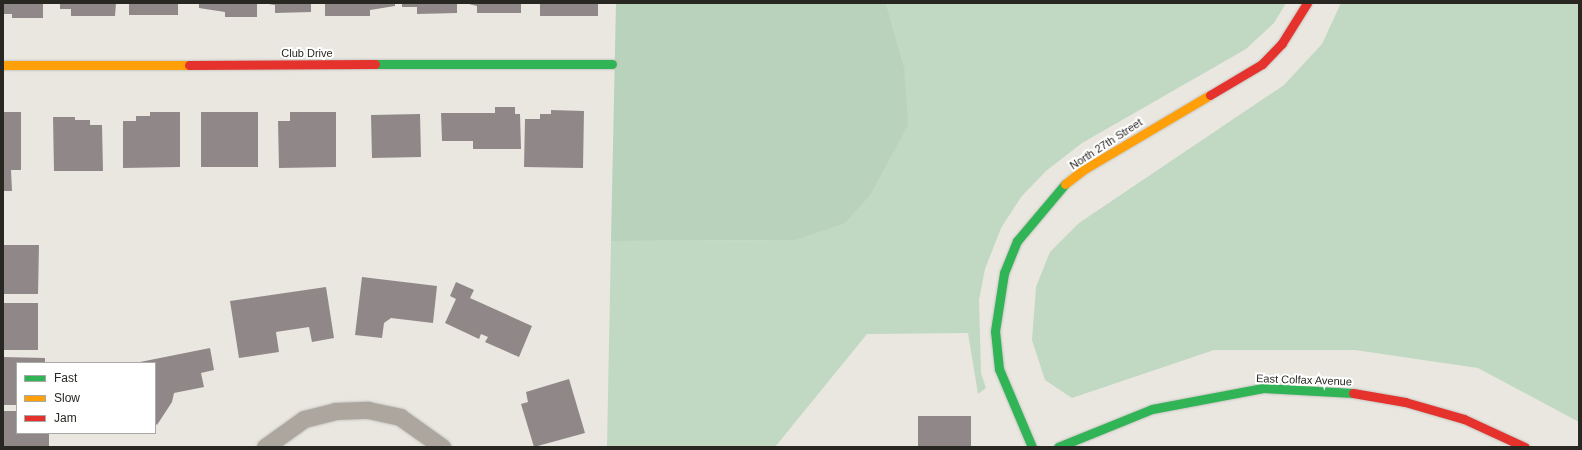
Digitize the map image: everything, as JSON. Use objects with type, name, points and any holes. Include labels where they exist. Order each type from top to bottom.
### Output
[{"type":"street","name":"North 27th Street","points":[[1032,447],[999,368],[995,331],[1004,273],[1017,241],[1053,196],[1083,170],[1262,64],[1282,43],[1307,3]]},
{"type":"street","name":"Club Drive","points":[[3,65],[612,64]]},
{"type":"street","name":"East Colfax Avenue","points":[[1058,447],[1152,409],[1263,388],[1348,392],[1405,402],[1464,419],[1525,447]]},
{"type":"street","points":[[265,447],[304,419],[335,411],[368,410],[400,417],[442,447]]},
{"type":"green space","points":[[616,3],[886,3],[904,66],[908,125],[870,195],[845,223],[795,240],[611,241]]},
{"type":"green space","points":[[886,3],[1286,3],[1274,23],[1246,49],[1082,143],[1046,171],[1021,197],[1001,228],[985,269],[979,300],[981,373],[986,388],[978,394],[968,333],[867,334],[775,447],[607,447],[611,241],[795,240],[904,66]]},
{"type":"green space","points":[[1341,3],[1579,3],[1579,422],[1478,368],[1355,350],[1214,350],[1072,398],[1045,380],[1032,340],[1036,287],[1050,252],[1079,223],[1284,85],[1322,44]]},
{"type":"building","points":[[3,3],[43,3],[43,18],[12,18],[12,14],[3,14]]},
{"type":"building","points":[[60,3],[116,3],[115,16],[71,16],[71,9],[60,9]]},
{"type":"building","points":[[129,3],[178,3],[178,15],[129,15]]},
{"type":"building","points":[[199,3],[257,3],[257,17],[225,17],[225,12],[199,8]]},
{"type":"building","points":[[262,3],[311,3],[311,12],[275,13],[275,5]]},
{"type":"building","points":[[325,3],[395,3],[395,6],[370,10],[370,16],[325,16]]},
{"type":"building","points":[[402,3],[457,3],[457,13],[417,14],[417,7],[402,7]]},
{"type":"building","points":[[465,3],[521,3],[521,13],[477,13],[477,6]]},
{"type":"building","points":[[540,3],[598,3],[598,16],[540,16]]},
{"type":"building","points":[[495,107],[515,107],[515,114],[520,114],[521,149],[473,149],[473,141],[442,141],[441,113],[495,113]]},
{"type":"building","points":[[551,110],[584,111],[583,168],[524,167],[525,119],[540,119],[540,114],[551,114]]},
{"type":"building","points":[[3,112],[21,112],[21,170],[11,170],[12,191],[3,191]]},
{"type":"building","points":[[150,112],[180,112],[180,167],[123,168],[123,121],[136,121],[136,116],[150,116]]},
{"type":"building","points":[[201,112],[258,112],[258,167],[201,167]]},
{"type":"building","points":[[290,112],[336,112],[336,167],[279,168],[278,121],[290,121]]},
{"type":"building","points":[[420,114],[421,157],[372,158],[371,115]]},
{"type":"building","points":[[53,117],[75,117],[75,120],[90,120],[90,125],[102,125],[103,171],[54,171]]},
{"type":"building","points":[[3,245],[39,245],[38,294],[3,294]]},
{"type":"building","points":[[362,277],[437,286],[433,323],[391,318],[384,323],[382,338],[355,335]]},
{"type":"building","points":[[456,282],[474,290],[470,298],[532,326],[519,357],[485,342],[488,337],[481,334],[479,339],[445,323],[456,299],[450,296]]},
{"type":"building","points":[[326,287],[334,338],[312,342],[309,327],[276,332],[279,352],[239,358],[230,301]]},
{"type":"building","points":[[3,303],[38,303],[38,350],[3,350]]},
{"type":"building","points":[[210,348],[214,370],[201,373],[204,387],[174,393],[172,402],[157,425],[156,362],[140,362]]},
{"type":"building","points":[[3,357],[45,358],[45,362],[16,362],[16,405],[3,405]]},
{"type":"building","points":[[569,379],[585,433],[534,447],[521,404],[528,402],[526,392]]},
{"type":"building","points":[[4,411],[16,411],[16,434],[49,434],[49,447],[3,447]]},
{"type":"building","points":[[918,416],[971,416],[971,447],[918,447]]},
{"type":"traffic: fast","points":[[375,64],[612,64]]},
{"type":"traffic: fast","points":[[1032,447],[999,369],[995,331],[1004,273],[1017,241],[1065,184]]},
{"type":"traffic: fast","points":[[1058,447],[1152,409],[1263,388],[1353,393]]},
{"type":"traffic: slow","points":[[3,65],[189,65]]},
{"type":"traffic: slow","points":[[1065,184],[1083,170],[1210,95]]},
{"type":"traffic: jam","points":[[1210,95],[1262,64],[1282,43],[1307,3]]},
{"type":"traffic: jam","points":[[189,65],[375,64]]},
{"type":"traffic: jam","points":[[1353,393],[1405,402],[1464,419],[1525,447]]}]
